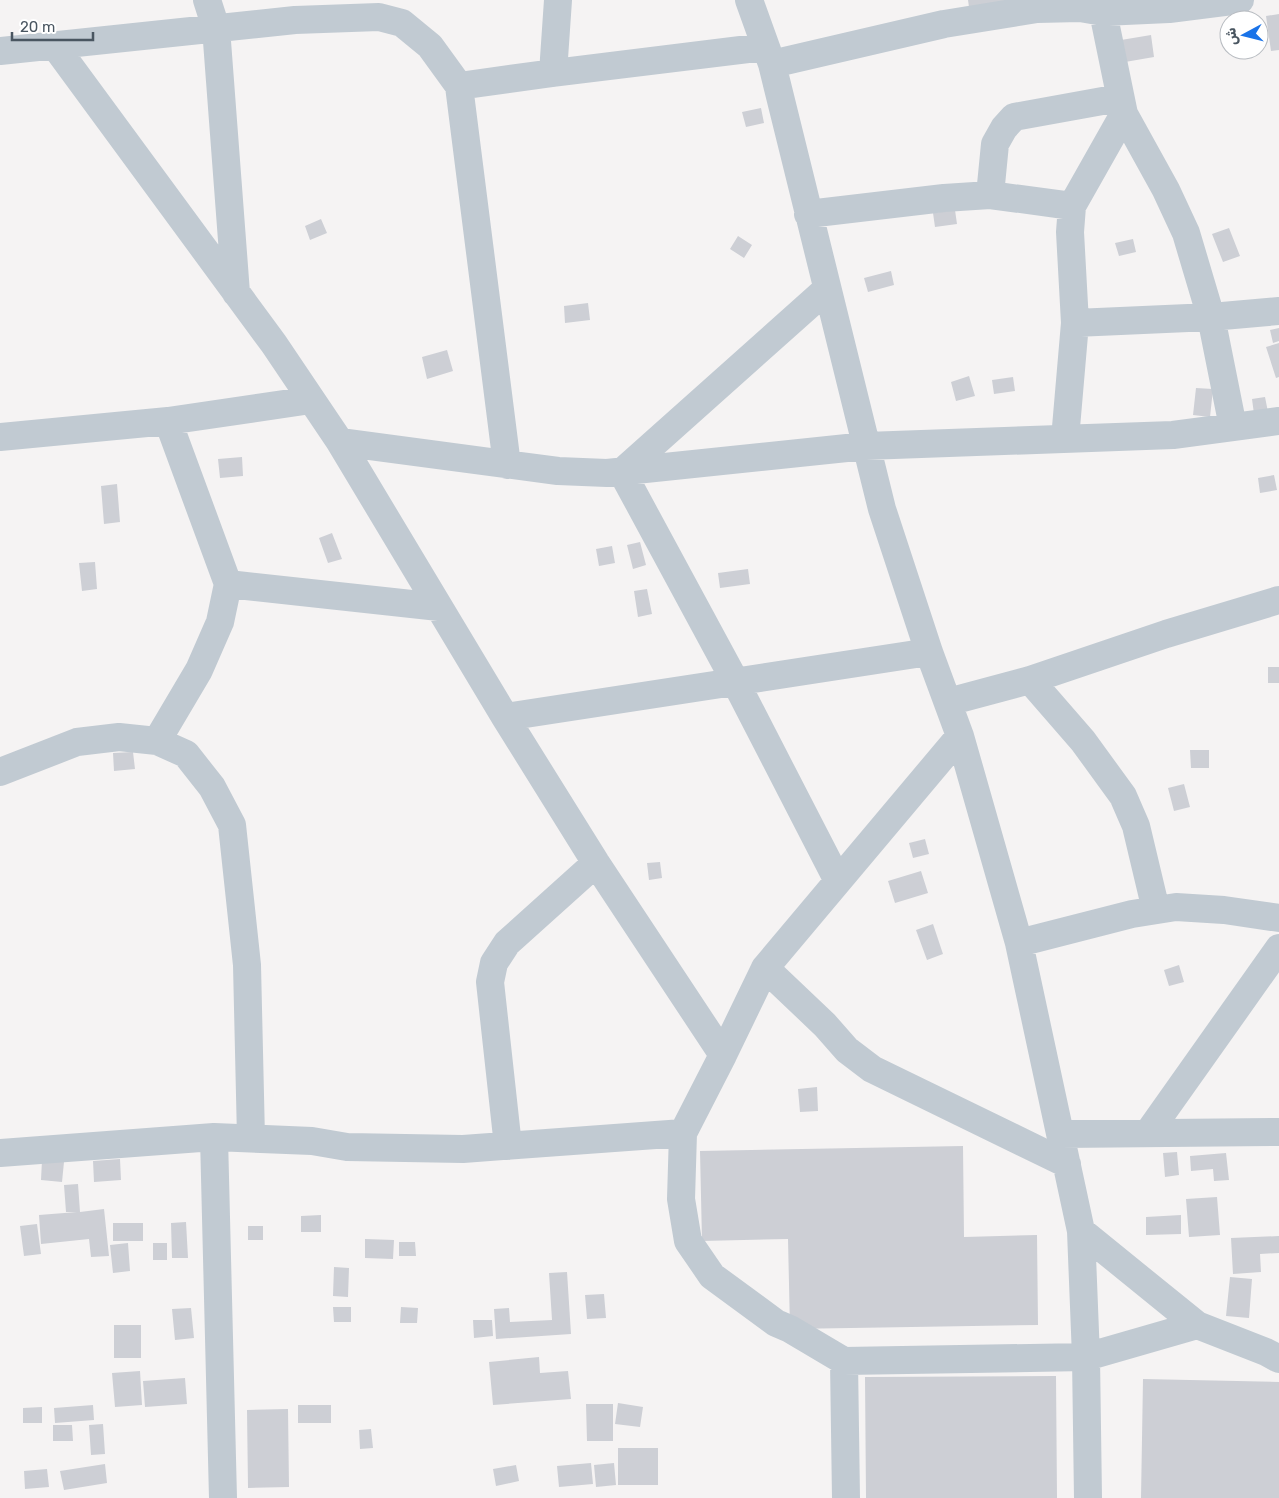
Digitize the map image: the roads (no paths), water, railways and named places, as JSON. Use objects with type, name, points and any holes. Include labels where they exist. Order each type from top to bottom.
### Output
[{"type":"street","points":[[207,0],[216,28],[236,293]]},
{"type":"street","points":[[553,73],[558,0]]},
{"type":"street","points":[[748,0],[769,56],[882,509],[960,736],[1019,943],[1081,1231],[1086,1357],[1088,1498]]},
{"type":"street","points":[[459,86],[553,73],[769,56],[1037,9],[1086,7],[1169,9],[1240,0]]},
{"type":"street","points":[[1086,7],[1122,106],[1186,233],[1210,317],[1233,427]]},
{"type":"street","points":[[0,51],[295,20],[379,17],[402,22],[430,46],[459,86],[507,465]]},
{"type":"street","points":[[55,46],[274,344],[340,442],[505,717],[596,863],[723,1055]]},
{"type":"street","points":[[990,195],[995,144],[1004,128],[1014,117],[1122,106]]},
{"type":"street","points":[[1065,439],[1075,323],[1070,232],[1072,206],[1122,106]]},
{"type":"street","points":[[808,214],[944,198],[990,195],[1072,206]]},
{"type":"street","points":[[622,472],[827,290]]},
{"type":"street","points":[[1075,323],[1279,312]]},
{"type":"street","points":[[0,436],[168,421],[311,400]]},
{"type":"street","points":[[157,741],[199,670],[220,622],[228,584],[168,421]]},
{"type":"street","points":[[340,442],[558,471],[607,473],[866,446],[1173,435],[1279,421]]},
{"type":"street","points":[[622,472],[735,681],[838,881]]},
{"type":"street","points":[[228,584],[439,607]]},
{"type":"street","points":[[948,702],[1030,680],[1166,634],[1279,600]]},
{"type":"street","points":[[505,717],[930,652]]},
{"type":"street","points":[[1030,680],[1083,741],[1123,796],[1136,826],[1156,910]]},
{"type":"street","points":[[960,736],[765,968],[683,1133],[681,1199],[688,1241],[712,1276],[776,1323],[790,1329],[844,1361],[1086,1357],[1197,1325]]},
{"type":"street","points":[[0,772],[77,742],[119,737],[157,741],[186,754],[212,787],[232,825],[247,964],[251,1138]]},
{"type":"street","points":[[508,1146],[490,982],[494,963],[507,943],[596,863]]},
{"type":"street","points":[[1019,943],[1132,914],[1176,907],[1224,910],[1279,918]]},
{"type":"street","points":[[1148,1133],[1279,948]]},
{"type":"street","points":[[765,968],[847,1050],[872,1069],[1067,1164]]},
{"type":"street","points":[[1061,1134],[1279,1132]]},
{"type":"street","points":[[0,1153],[214,1137],[312,1141],[347,1148],[463,1149],[683,1133]]},
{"type":"street","points":[[214,1137],[222,1498]]},
{"type":"street","points":[[1081,1231],[1197,1325],[1274,1354]]},
{"type":"street","points":[[844,1361],[846,1498]]}]
